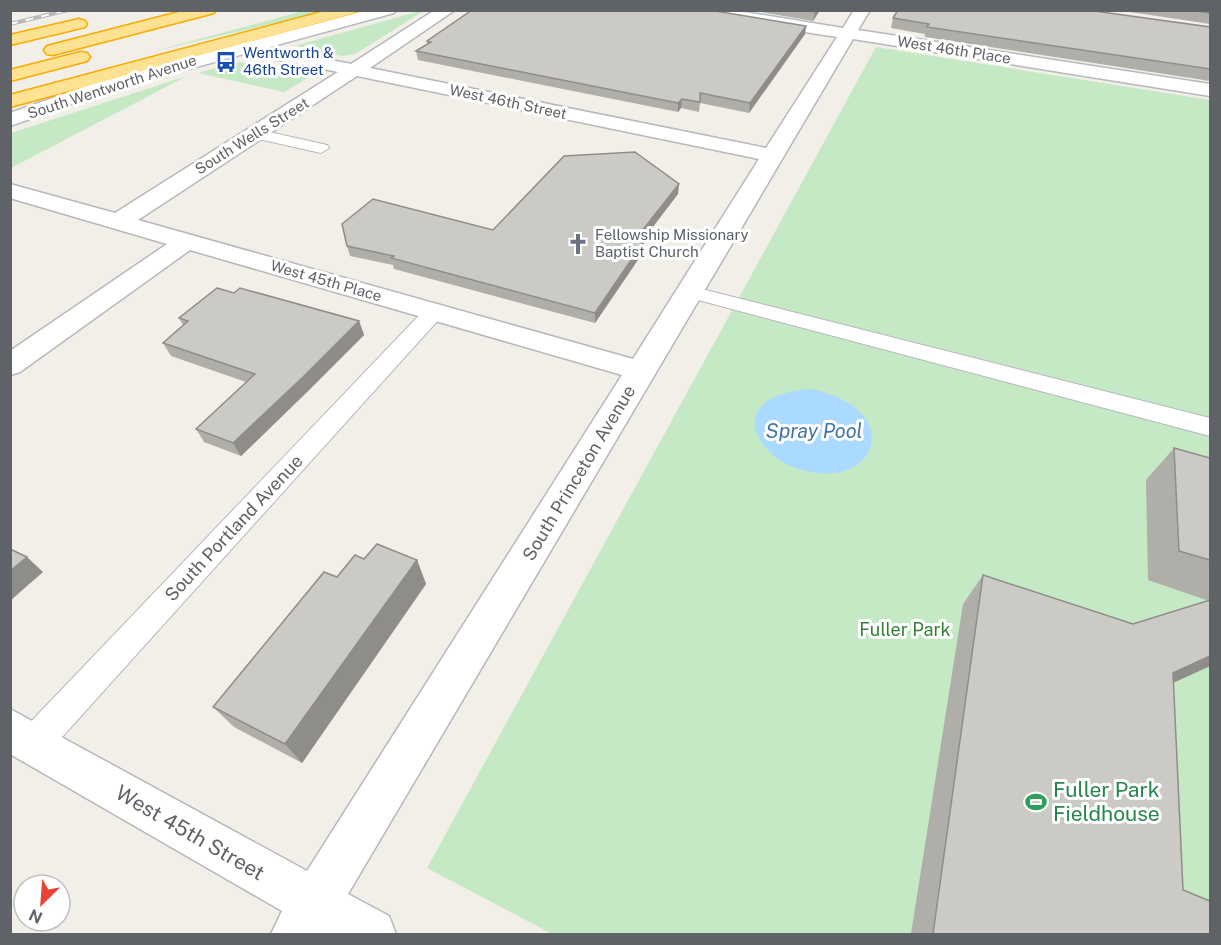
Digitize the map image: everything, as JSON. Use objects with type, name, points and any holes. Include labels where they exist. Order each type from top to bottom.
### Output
[{"type":"highway","points":[[10,101],[350,10]]},
{"type":"highway","points":[[10,60],[215,15]]},
{"type":"highway","points":[[10,76],[215,15]]},
{"type":"highway","points":[[10,40],[98,19]]},
{"type":"street","name":"South Wentworth Avenue","points":[[10,120],[105,86],[242,47],[388,10]]},
{"type":"street","name":"South Wells Street","points":[[118,222],[356,71],[447,10]]},
{"type":"street","name":"West 46th Place","points":[[698,10],[855,22],[1210,90]]},
{"type":"street","name":"South Princeton Avenue","points":[[306,919],[855,22]]},
{"type":"street","name":"West 46th Street","points":[[242,47],[773,156]]},
{"type":"street","name":"West 45th Place","points":[[10,191],[641,371]]},
{"type":"street","points":[[10,365],[187,241]]},
{"type":"street","name":"West 45th Street","points":[[22,737],[306,919],[371,934]]},
{"type":"lane","points":[[256,134],[321,148]]},
{"type":"lane","points":[[690,292],[1210,427]]},
{"type":"lane","name":"South Portland Avenue","points":[[22,737],[434,312]]},
{"type":"green space","points":[[303,11],[326,11],[151,52]]},
{"type":"green space","points":[[422,12],[355,54],[342,56],[299,48],[298,45]]},
{"type":"green space","name":"Fuller Park","points":[[876,47],[1210,100],[1210,934],[552,934],[427,868]]},
{"type":"green space","points":[[240,62],[311,76],[284,92],[198,73]]},
{"type":"green space","points":[[187,76],[11,168],[11,133]]},
{"type":"water","name":"Spray Pool","points":[[812,389],[843,400],[862,415],[871,431],[870,447],[861,461],[845,471],[823,474],[796,468],[772,455],[757,434],[755,422],[757,412],[764,404],[786,393]]},
{"type":"building","points":[[472,10],[709,10],[806,26],[750,103],[700,93],[700,102],[682,99],[678,103],[416,51]]},
{"type":"building","points":[[898,10],[1087,10],[1210,27],[1210,69],[927,27],[929,24],[893,18]]},
{"type":"building","points":[[1192,10],[1210,10],[1210,13]]},
{"type":"building","name":"Fellowship Missionary Baptist Church","points":[[635,152],[679,184],[638,236],[644,241],[595,313],[391,258],[394,256],[347,246],[342,224],[373,199],[493,230],[564,156]]},
{"type":"building","points":[[217,288],[234,293],[240,288],[359,321],[233,443],[196,429],[255,374],[163,343],[188,321],[179,318]]},
{"type":"building","points":[[1174,448],[1210,458],[1210,560],[1179,551]]},
{"type":"building","points":[[377,544],[417,560],[285,744],[213,707],[324,572],[337,577],[355,555],[364,559]]},
{"type":"building","points":[[10,549],[27,557],[10,571]]},
{"type":"building","name":"Fuller Park Fieldhouse","points":[[983,575],[1133,624],[1210,600],[1210,656],[1173,673],[1183,890],[1210,901],[1210,934],[933,934]]},
{"type":"railway","points":[[10,24],[68,10]]},
{"type":"place","name":"Wentworth & 46th Street","points":[[226,62]]},
{"type":"place","name":"Fellowship Missionary Baptist Church","points":[[578,244]]},
{"type":"place","name":"Fuller Park Fieldhouse","points":[[1036,802]]}]
